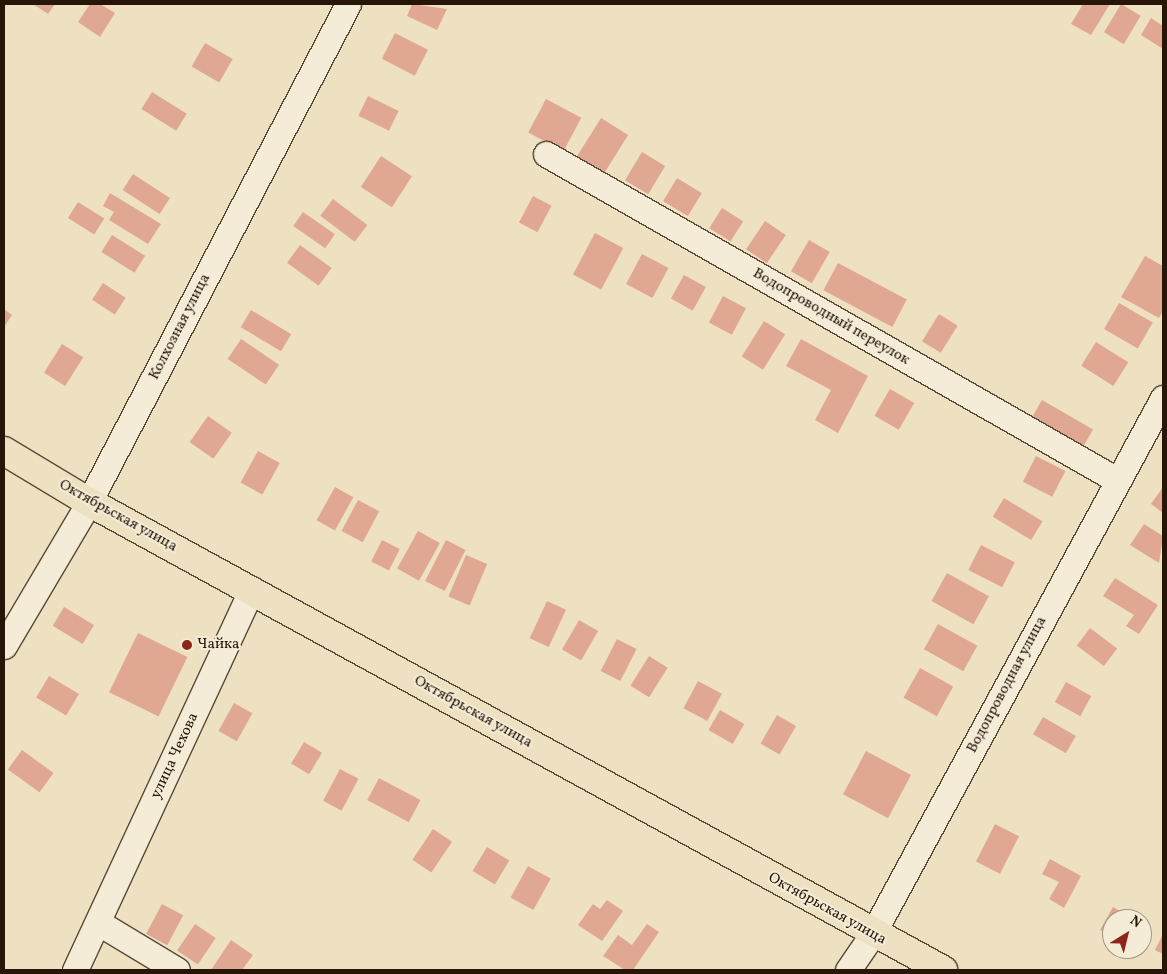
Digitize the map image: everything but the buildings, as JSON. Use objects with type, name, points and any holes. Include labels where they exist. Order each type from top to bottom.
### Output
[{"type":"main road","name":"Октябрьская улица","points":[[4,451],[89,502],[252,589],[872,935],[943,970]]},
{"type":"street","name":"Колхозная улица","points":[[4,646],[89,502],[348,4]]},
{"type":"street","name":"Водопроводный переулок","points":[[546,154],[1117,480]]},
{"type":"street","name":"Водопроводная улица","points":[[848,970],[872,935],[1163,398]]},
{"type":"street","name":"улица Чехова","points":[[74,970],[99,923],[252,589]]},
{"type":"street","points":[[99,923],[177,970]]},
{"type":"place","name":"Чайка","points":[[187,645]]}]
